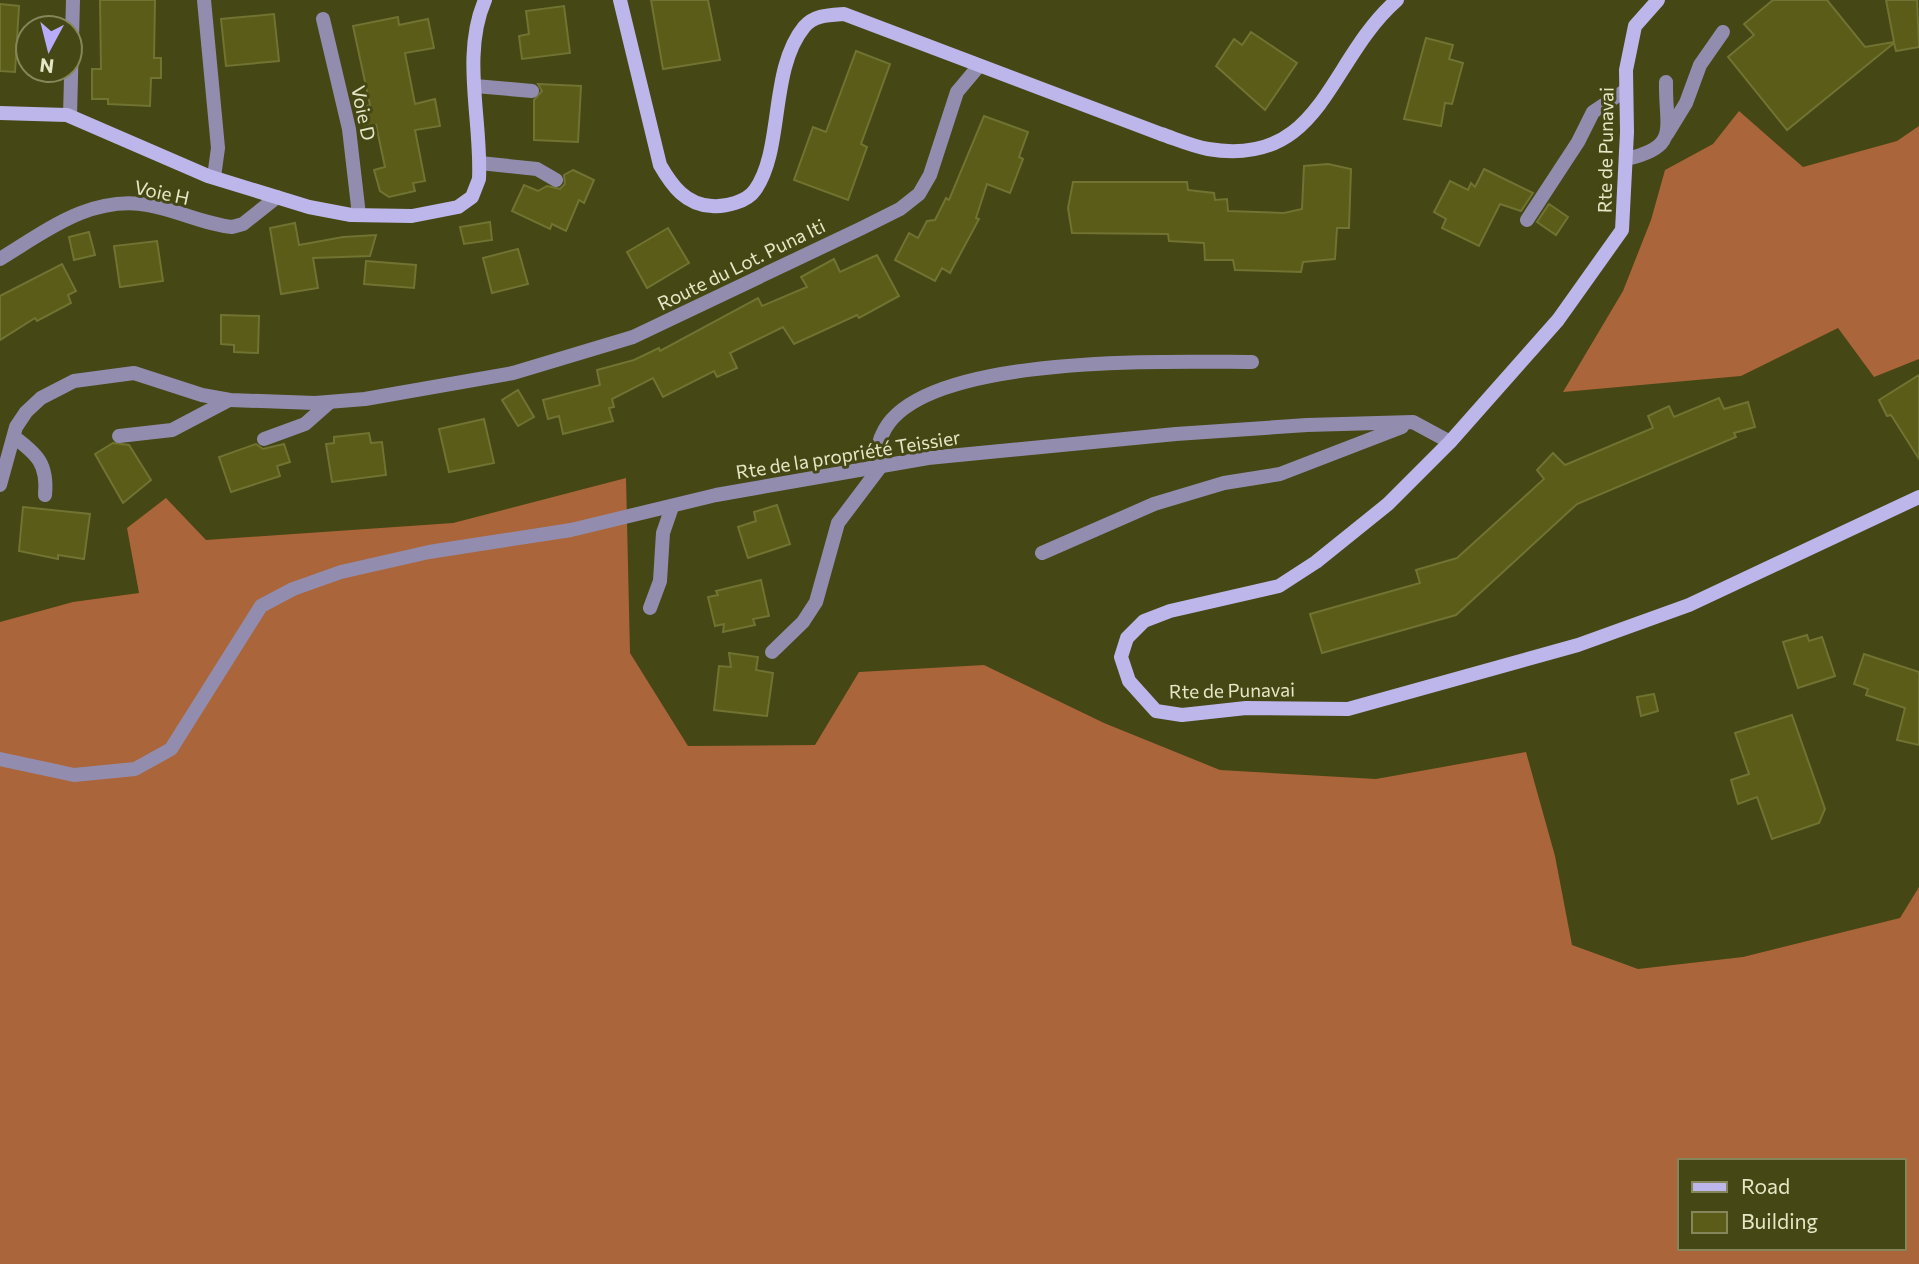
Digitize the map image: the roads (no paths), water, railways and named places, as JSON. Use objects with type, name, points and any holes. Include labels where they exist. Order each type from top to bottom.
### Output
[{"type":"main road","points":[[0,113],[70,116],[214,177],[309,207],[359,215],[412,216],[458,207],[472,197],[479,179],[475,86],[477,29],[485,0]]},
{"type":"main road","points":[[620,0],[660,165],[672,185],[687,198],[703,206],[732,204],[754,192],[769,152],[785,70],[805,27],[816,18],[844,14],[915,39],[978,67],[1207,149],[1247,151],[1276,145],[1303,128],[1375,19],[1397,0]]},
{"type":"main road","name":"Rte de Punavai","points":[[1658,0],[1635,26],[1626,70],[1626,159],[1622,230],[1558,320],[1450,442],[1381,511],[1316,562],[1279,586],[1170,611],[1144,621],[1126,638],[1121,657],[1129,681],[1156,710],[1182,715],[1246,708],[1348,709],[1578,645],[1689,605],[1919,496]]},
{"type":"street","points":[[70,116],[73,0]]},
{"type":"street","points":[[204,0],[218,148],[214,177]]},
{"type":"street","name":"Voie D","points":[[323,19],[349,129],[359,215]]},
{"type":"street","points":[[1626,159],[1650,154],[1661,146],[1686,103],[1700,65],[1723,32]]},
{"type":"street","name":"Route du Lot. Puna Iti","points":[[0,485],[13,437],[26,412],[41,398],[74,381],[107,374],[134,373],[202,395],[229,400],[258,403],[330,402],[413,392],[513,373],[610,346],[689,312],[900,209],[919,194],[930,175],[957,92],[978,67]]},
{"type":"street","points":[[1666,82],[1667,134]]},
{"type":"street","points":[[475,86],[532,91]]},
{"type":"street","points":[[1527,220],[1578,142],[1593,112],[1626,90]]},
{"type":"street","points":[[480,163],[537,169],[556,180]]},
{"type":"street","name":"Voie H","points":[[0,259],[67,218],[95,206],[126,203],[149,205],[232,227],[243,224],[277,197]]},
{"type":"street","points":[[772,652],[803,622],[817,602],[838,523],[881,466],[880,438],[897,414],[942,389],[971,380],[1035,369],[1128,362],[1252,362]]},
{"type":"street","points":[[119,436],[172,430],[229,400]]},
{"type":"street","points":[[264,439],[305,424],[330,402]]},
{"type":"street","points":[[1042,553],[1154,503],[1224,483],[1280,474],[1413,422],[1450,442]]},
{"type":"street","name":"Rte de la propriété Teissier","points":[[0,760],[74,775],[135,769],[163,755],[183,732],[261,606],[293,589],[374,564],[429,552],[571,530],[716,495],[928,458],[1236,429],[1413,422]]},
{"type":"street","points":[[13,437],[35,453],[44,466],[45,495]]},
{"type":"street","points":[[650,608],[660,581],[663,533],[672,507]]}]
